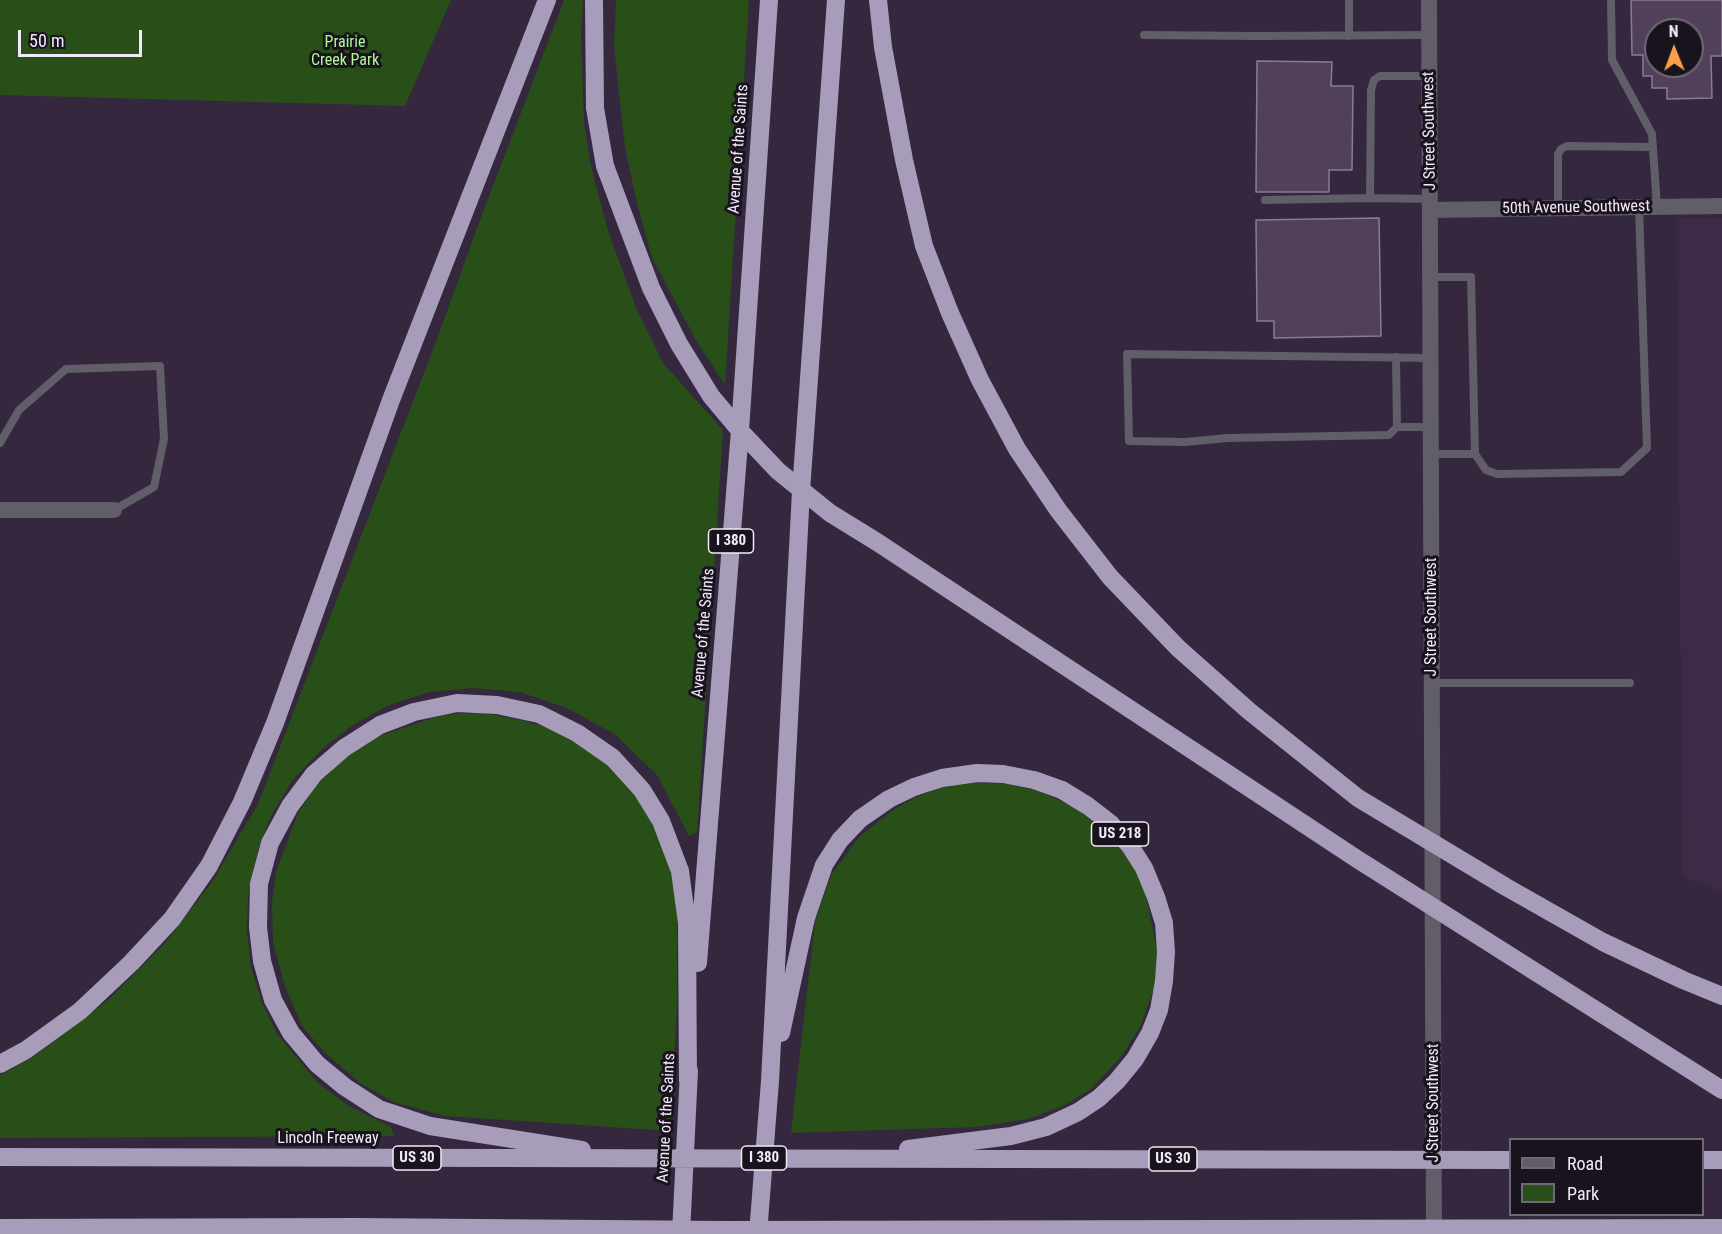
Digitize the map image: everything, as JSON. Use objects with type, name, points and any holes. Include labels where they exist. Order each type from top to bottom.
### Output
[{"type":"highway","points":[[0,1064],[26,1050],[80,1011],[131,963],[172,919],[209,866],[242,802],[275,723],[391,400],[547,0]]},
{"type":"highway","points":[[594,0],[595,108],[605,166],[651,288],[680,344],[711,396],[778,471],[830,513],[1357,859],[1719,1087]]},
{"type":"highway","name":"Avenue of the Saints","points":[[681,1234],[688,1081],[741,418],[769,0]]},
{"type":"highway","name":"I 380","points":[[758,1234],[770,1081],[801,491],[836,0]]},
{"type":"highway","points":[[878,0],[883,47],[904,160],[924,246],[954,322],[980,380],[1017,448],[1058,510],[1110,577],[1171,640],[1250,711],[1358,798],[1603,942],[1722,996]]},
{"type":"highway","points":[[644,1159],[430,1126],[380,1109],[345,1087],[316,1064],[291,1033],[273,1000],[262,961],[258,927],[259,884],[270,843],[290,806],[314,774],[344,748],[380,725],[414,712],[457,703],[497,705],[539,714],[577,733],[613,758],[642,790],[661,821],[680,871],[687,923],[688,1081]]},
{"type":"highway","name":"US 218","points":[[770,1081],[806,918],[824,865],[840,840],[860,819],[889,799],[914,787],[942,778],[977,773],[1003,774],[1034,780],[1062,790],[1088,806],[1110,823],[1130,846],[1144,868],[1156,897],[1164,923],[1166,952],[1159,1011],[1135,1059],[1117,1082],[1078,1112],[1046,1127],[1011,1136],[835,1159]]},
{"type":"highway","name":"Lincoln Freeway","points":[[0,1157],[835,1159]]},
{"type":"highway","name":"US 30","points":[[835,1159],[1509,1160]]},
{"type":"highway","points":[[1704,1160],[1722,1160]]},
{"type":"highway","points":[[0,1228],[367,1227],[725,1230],[1722,1228]]},
{"type":"highway","points":[[725,1230],[765,1234]]},
{"type":"street","name":"J Street Southwest","points":[[1429,0],[1434,1234]]},
{"type":"street","name":"50th Avenue Southwest","points":[[1431,204],[1558,208],[1722,206]]},
{"type":"street","points":[[0,510],[114,510]]},
{"type":"lane","points":[[1349,0],[1349,36]]},
{"type":"lane","points":[[1611,0],[1612,60],[1652,134],[1657,207]]},
{"type":"lane","points":[[1144,35],[1429,35]]},
{"type":"lane","points":[[1370,198],[1371,90],[1374,80],[1380,76],[1430,76]]},
{"type":"lane","points":[[1558,208],[1558,154],[1561,149],[1568,146],[1653,147]]},
{"type":"lane","points":[[1265,200],[1370,198],[1431,204]]},
{"type":"lane","points":[[1431,277],[1471,277],[1475,454],[1486,470],[1497,474],[1621,472],[1647,448],[1639,207]]},
{"type":"lane","points":[[1431,358],[1127,354],[1129,441],[1185,442],[1227,438],[1389,435],[1397,428],[1431,427]]},
{"type":"lane","points":[[1396,357],[1397,428]]},
{"type":"lane","points":[[0,443],[19,410],[66,369],[160,366],[164,439],[154,487],[114,510]]},
{"type":"lane","points":[[1431,454],[1475,454]]},
{"type":"lane","points":[[1432,683],[1630,683]]},
{"type":"shaded area","points":[[1676,218],[1722,218],[1722,892],[1683,877]]},
{"type":"green space","name":"Prairie Creek Park","points":[[0,0],[451,0],[405,106],[0,95]]},
{"type":"green space","points":[[564,0],[583,0],[581,34],[584,123],[590,162],[608,231],[637,310],[663,363],[723,430],[697,832],[689,836],[657,775],[616,735],[567,708],[520,692],[473,688],[430,692],[389,705],[353,725],[321,750],[292,781],[271,816],[258,849],[248,896],[247,931],[251,968],[263,1005],[277,1034],[317,1082],[349,1106],[391,1127],[394,1136],[0,1138],[0,1075],[32,1058],[107,1001],[165,943],[212,882],[258,804],[437,339]]},
{"type":"green space","points":[[616,0],[749,0],[725,385],[697,342],[652,258],[625,147],[614,46]]},
{"type":"green space","points":[[479,712],[525,721],[568,734],[605,759],[634,792],[651,817],[669,860],[677,905],[677,1007],[670,1131],[446,1116],[393,1102],[360,1083],[324,1052],[302,1026],[285,987],[273,942],[272,902],[276,872],[298,813],[316,786],[341,761],[379,736],[442,715]]},
{"type":"green space","points":[[966,782],[1009,784],[1038,791],[1077,808],[1113,841],[1132,863],[1145,892],[1158,953],[1155,986],[1140,1027],[1120,1058],[1091,1089],[1063,1106],[1028,1119],[976,1127],[791,1133],[815,922],[831,875],[859,837],[893,810],[939,788]]},
{"type":"building","points":[[1631,0],[1722,0],[1722,56],[1711,56],[1712,98],[1667,99],[1667,88],[1652,88],[1652,78],[1704,78],[1704,18],[1644,18],[1644,76],[1643,55],[1632,55]]},
{"type":"building","points":[[1257,61],[1332,62],[1331,86],[1353,86],[1352,170],[1329,170],[1329,192],[1256,192]]},
{"type":"building","points":[[1379,218],[1381,336],[1274,338],[1274,321],[1257,321],[1256,220]]}]
